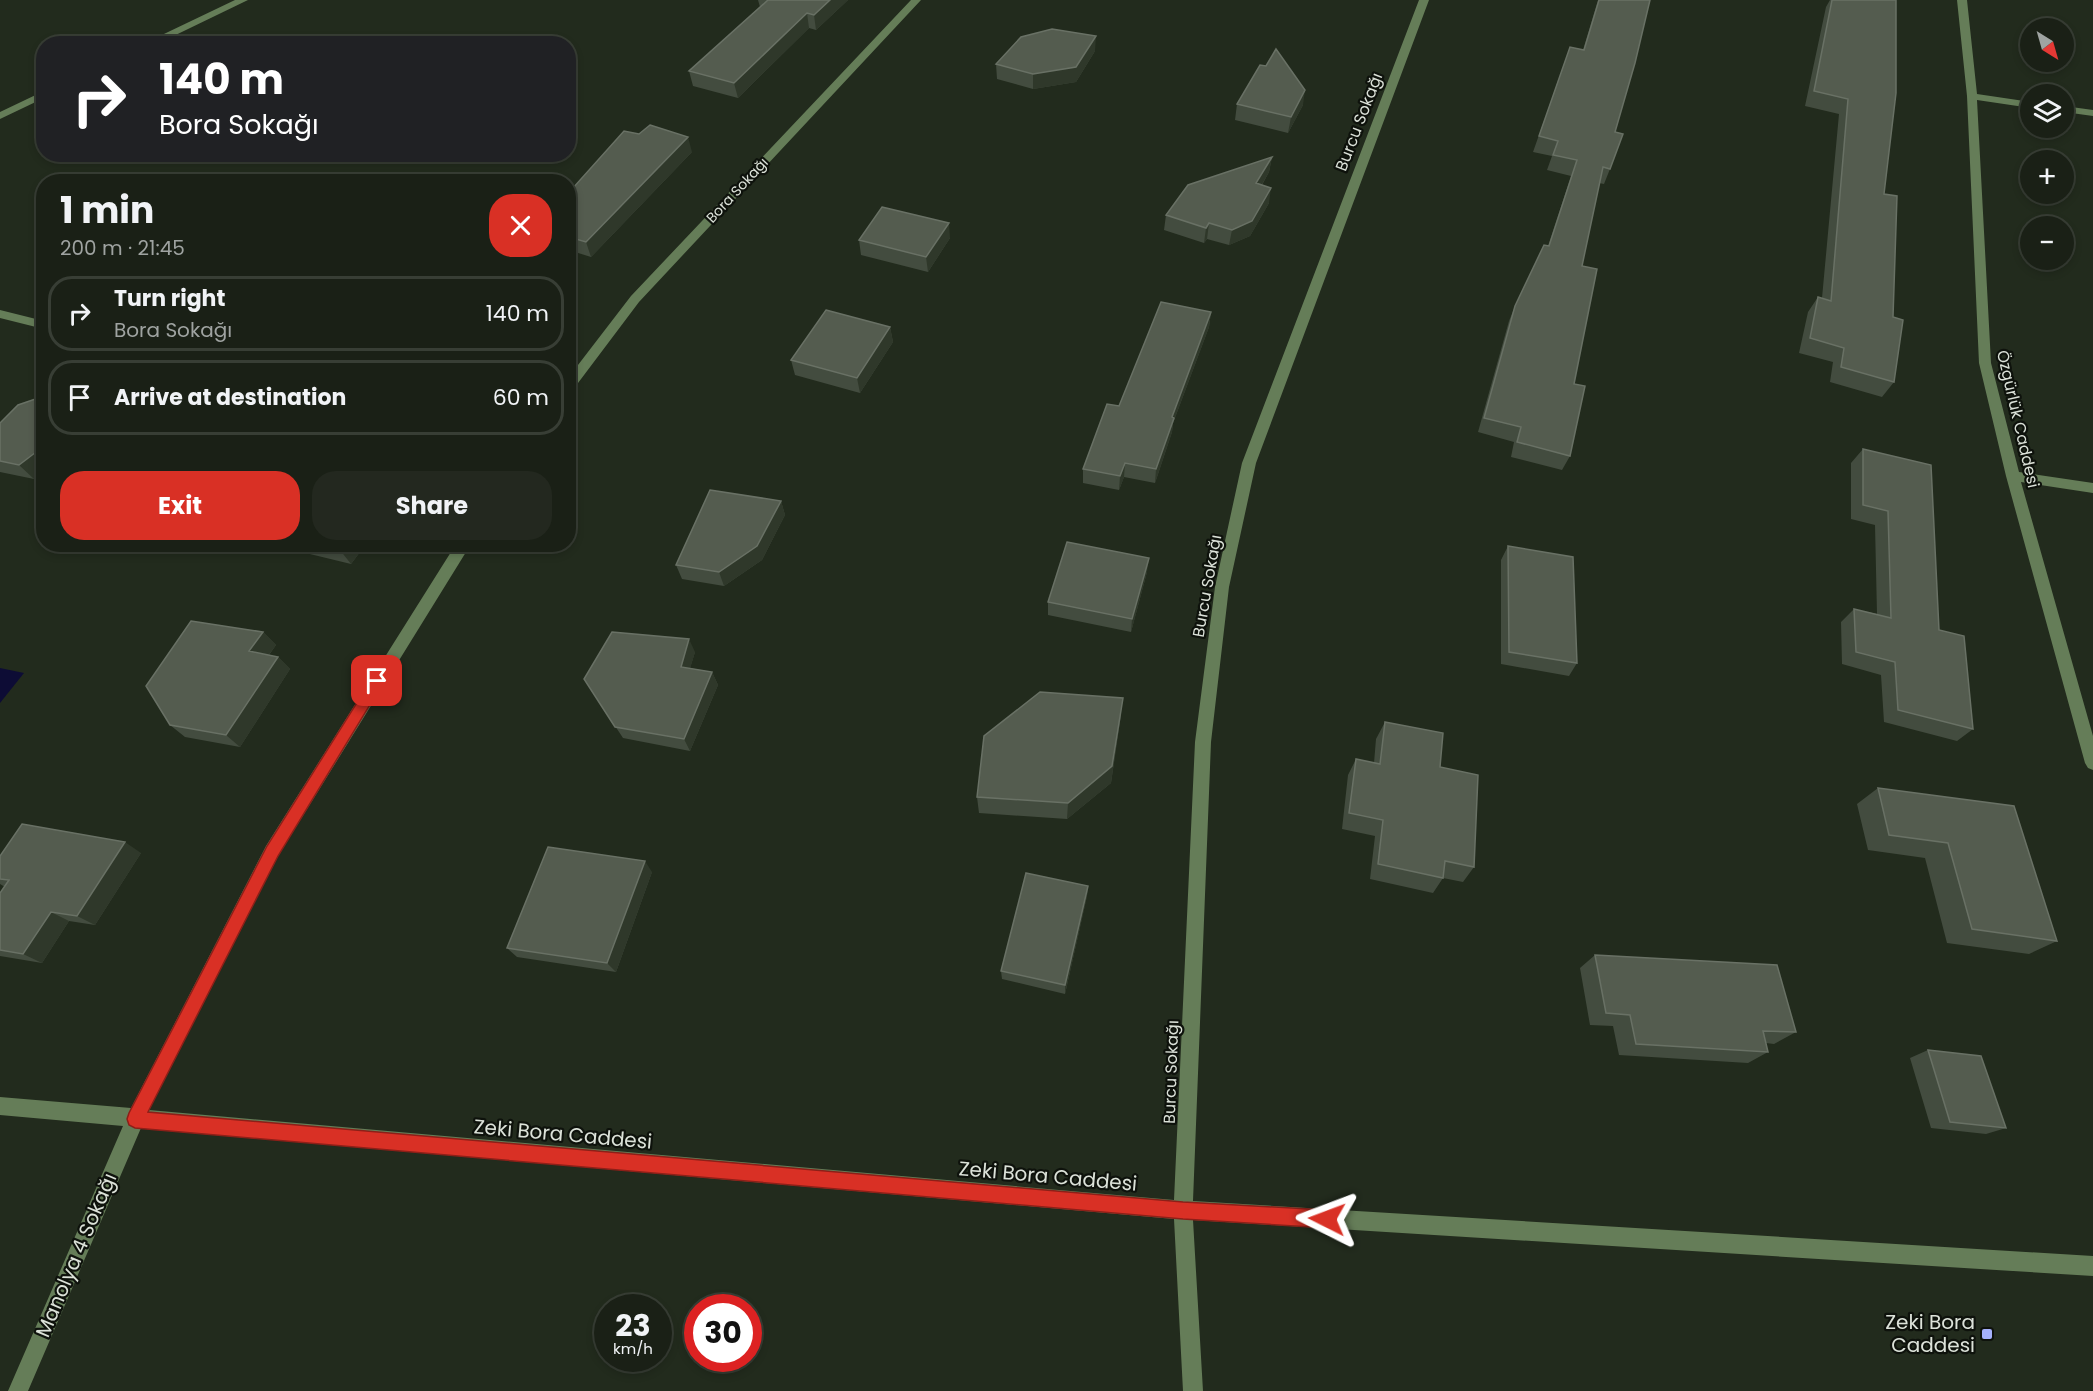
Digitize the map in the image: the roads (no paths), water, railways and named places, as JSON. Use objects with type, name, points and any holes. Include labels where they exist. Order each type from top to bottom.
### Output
[{"type":"street","points":[[165,36],[243,0]]},
{"type":"street","name":"Bora Sokağı","points":[[576,377],[635,299],[916,0]]},
{"type":"street","name":"Burcu Sokağı","points":[[1193,1391],[1183,1210],[1203,742],[1222,587],[1249,463],[1424,0]]},
{"type":"street","name":"Özgürlük Caddesi","points":[[1962,0],[1972,96],[1984,363],[2093,763]]},
{"type":"street","points":[[1972,96],[2020,103]]},
{"type":"street","points":[[0,116],[36,98]]},
{"type":"street","points":[[2074,110],[2093,113]]},
{"type":"street","points":[[0,314],[36,323]]},
{"type":"street","points":[[2013,476],[2093,488]]},
{"type":"street","points":[[135,1119],[272,851],[459,552]]},
{"type":"street","name":"Zeki Bora Caddesi","points":[[0,1106],[1183,1210],[2093,1266]]},
{"type":"street","name":"Manolya 4 Sokağı","points":[[18,1391],[135,1119]]},
{"type":"place","name":"Zeki Bora Caddesi","points":[[1987,1334]]}]
